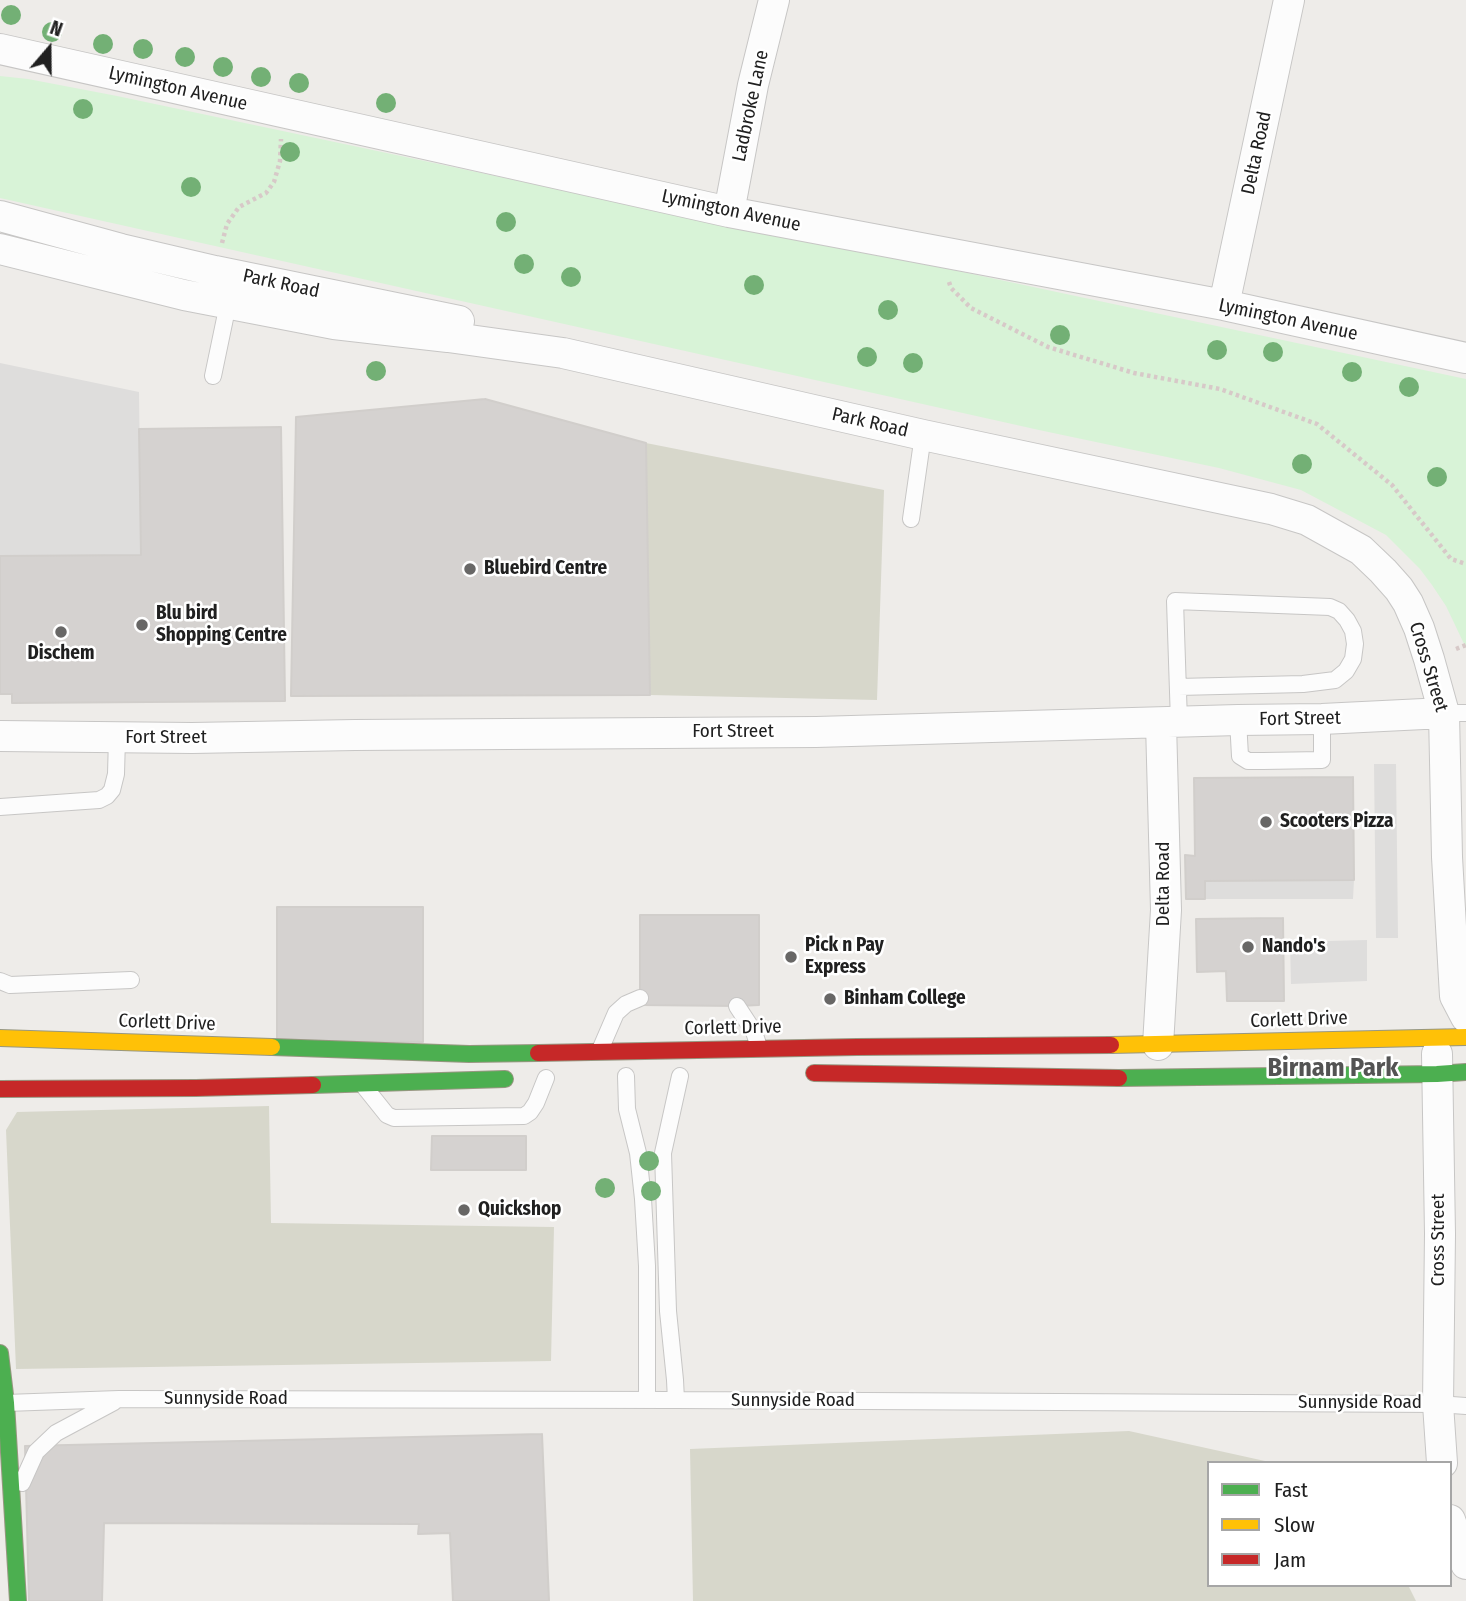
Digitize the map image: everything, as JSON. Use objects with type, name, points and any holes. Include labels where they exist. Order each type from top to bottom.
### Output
[{"type":"main road","name":"Corlett Drive","points":[[0,1038],[469,1054],[1158,1045],[1451,1037]]},
{"type":"main road","points":[[795,1073],[1153,1079],[1452,1073]]},
{"type":"main road","points":[[673,1076],[701,1075]]},
{"type":"main road","points":[[0,1089],[195,1088],[540,1078]]},
{"type":"main road","points":[[0,1353],[18,1601]]},
{"type":"street","name":"Ladbroke Lane","points":[[729,212],[753,85],[774,0]]},
{"type":"street","name":"Delta Road","points":[[1224,305],[1289,0]]},
{"type":"street","name":"Lymington Avenue","points":[[0,49],[729,212],[1224,305],[1466,358]]},
{"type":"street","name":"Park Road","points":[[0,216],[121,249],[481,334]]},
{"type":"street","name":"Park Road","points":[[0,249],[184,295],[334,324],[481,334],[496,330],[562,353],[1178,490]]},
{"type":"street","name":"Cross Street","points":[[1178,490],[1271,509],[1307,520],[1361,550],[1399,589],[1408,604],[1429,659],[1455,713],[1447,857],[1460,1007],[1451,1037],[1452,1073],[1440,1234],[1452,1405],[1442,1461]]},
{"type":"street","name":"Fort Street","points":[[0,736],[192,738],[816,732],[1455,713]]},
{"type":"street","name":"Delta Road","points":[[1158,1045],[1166,910],[1170,723]]},
{"type":"street","points":[[1452,1526],[1466,1564]]},
{"type":"lane","points":[[207,269],[219,284],[228,304],[213,376]]},
{"type":"lane","points":[[911,519],[923,435]]},
{"type":"lane","points":[[1170,723],[1178,687],[1175,601],[1329,607],[1339,611],[1353,631],[1353,659],[1346,671],[1335,680],[1303,684],[1178,687]]},
{"type":"lane","points":[[1238,720],[1240,756],[1248,761],[1263,761],[1322,760],[1322,719]]},
{"type":"lane","points":[[0,807],[99,800],[107,796],[117,774],[117,738]]},
{"type":"lane","points":[[0,981],[10,985],[131,980]]},
{"type":"lane","points":[[599,1052],[616,1013],[626,1004],[640,998]]},
{"type":"lane","points":[[737,1006],[754,1032],[760,1049]]},
{"type":"lane","points":[[626,1076],[627,1109],[638,1153],[643,1199],[647,1266],[647,1400]]},
{"type":"lane","points":[[673,1076],[663,1153],[668,1311],[676,1400]]},
{"type":"lane","points":[[361,1083],[387,1115],[394,1118],[524,1116],[536,1103],[540,1078]]},
{"type":"lane","name":"Sunnyside Road","points":[[3,1406],[120,1399],[1452,1405]]},
{"type":"lane","name":"Sunnyside Road","points":[[12,1507],[36,1452],[56,1433],[120,1399]]},
{"type":"path","points":[[207,269],[227,224],[239,207],[266,193],[274,182],[280,161],[285,113]]},
{"type":"path","points":[[936,251],[951,288],[971,308],[1048,347],[1134,373],[1220,389],[1317,424],[1392,485],[1451,559],[1466,564]]},
{"type":"shaded area","points":[[0,363],[139,392],[141,555],[0,556]]},
{"type":"shaded area","points":[[646,443],[884,490],[877,700],[650,695]]},
{"type":"shaded area","points":[[1374,764],[1396,764],[1398,938],[1376,938]]},
{"type":"shaded area","points":[[1354,880],[1353,899],[1205,899],[1205,881]]},
{"type":"shaded area","points":[[1367,940],[1367,981],[1291,984],[1290,942]]},
{"type":"shaded area","points":[[269,1106],[271,1223],[554,1227],[551,1361],[16,1369],[6,1130],[17,1112]]},
{"type":"shaded area","points":[[1129,1431],[1265,1461],[1207,1461],[1207,1587],[1409,1587],[1416,1601],[693,1601],[690,1449]]},
{"type":"green space","points":[[0,76],[117,96],[1466,379],[1466,648],[1446,606],[1432,585],[1386,535],[1301,490],[1219,468],[0,198]]},
{"type":"building","name":"Bluebird Centre","points":[[485,399],[646,443],[650,695],[291,696],[296,417]]},
{"type":"building","name":"Blu bird Shopping Centre","points":[[281,427],[285,701],[12,703],[12,694],[0,694],[0,556],[141,555],[139,429]]},
{"type":"building","points":[[1353,777],[1354,880],[1205,881],[1205,899],[1186,899],[1185,855],[1195,856],[1194,778]]},
{"type":"building","points":[[277,907],[423,907],[423,1042],[277,1041]]},
{"type":"building","points":[[640,915],[759,915],[759,1005],[640,1005]]},
{"type":"building","points":[[1283,918],[1284,1001],[1227,1001],[1226,971],[1197,972],[1196,919]]},
{"type":"building","points":[[432,1136],[526,1136],[526,1170],[431,1170]]},
{"type":"building","points":[[542,1434],[549,1601],[453,1601],[450,1533],[418,1534],[419,1524],[104,1523],[102,1601],[29,1601],[25,1446]]},
{"type":"traffic: fast","points":[[272,1047],[469,1054],[538,1053]]},
{"type":"traffic: fast","points":[[1119,1078],[1466,1072]]},
{"type":"traffic: fast","points":[[313,1085],[505,1079]]},
{"type":"traffic: fast","points":[[0,1353],[6,1403],[18,1601]]},
{"type":"traffic: slow","points":[[1111,1045],[1466,1037]]},
{"type":"traffic: slow","points":[[0,1038],[272,1047]]},
{"type":"traffic: jam","points":[[538,1053],[1111,1045]]},
{"type":"traffic: jam","points":[[814,1073],[1119,1078]]},
{"type":"traffic: jam","points":[[0,1089],[313,1085]]},
{"type":"place","name":"Bluebird Centre","points":[[470,569]]},
{"type":"place","name":"Blu bird Shopping Centre","points":[[142,625]]},
{"type":"place","name":"Dischem","points":[[61,632]]},
{"type":"place","name":"Scooters Pizza","points":[[1266,822]]},
{"type":"place","name":"Nando's","points":[[1248,947]]},
{"type":"place","name":"Pick n Pay Express","points":[[791,957]]},
{"type":"place","name":"Binham College","points":[[830,999]]},
{"type":"place","name":"Quickshop","points":[[464,1210]]},
{"type":"district","name":"Birnam Park","points":[[1333,1069]]}]
